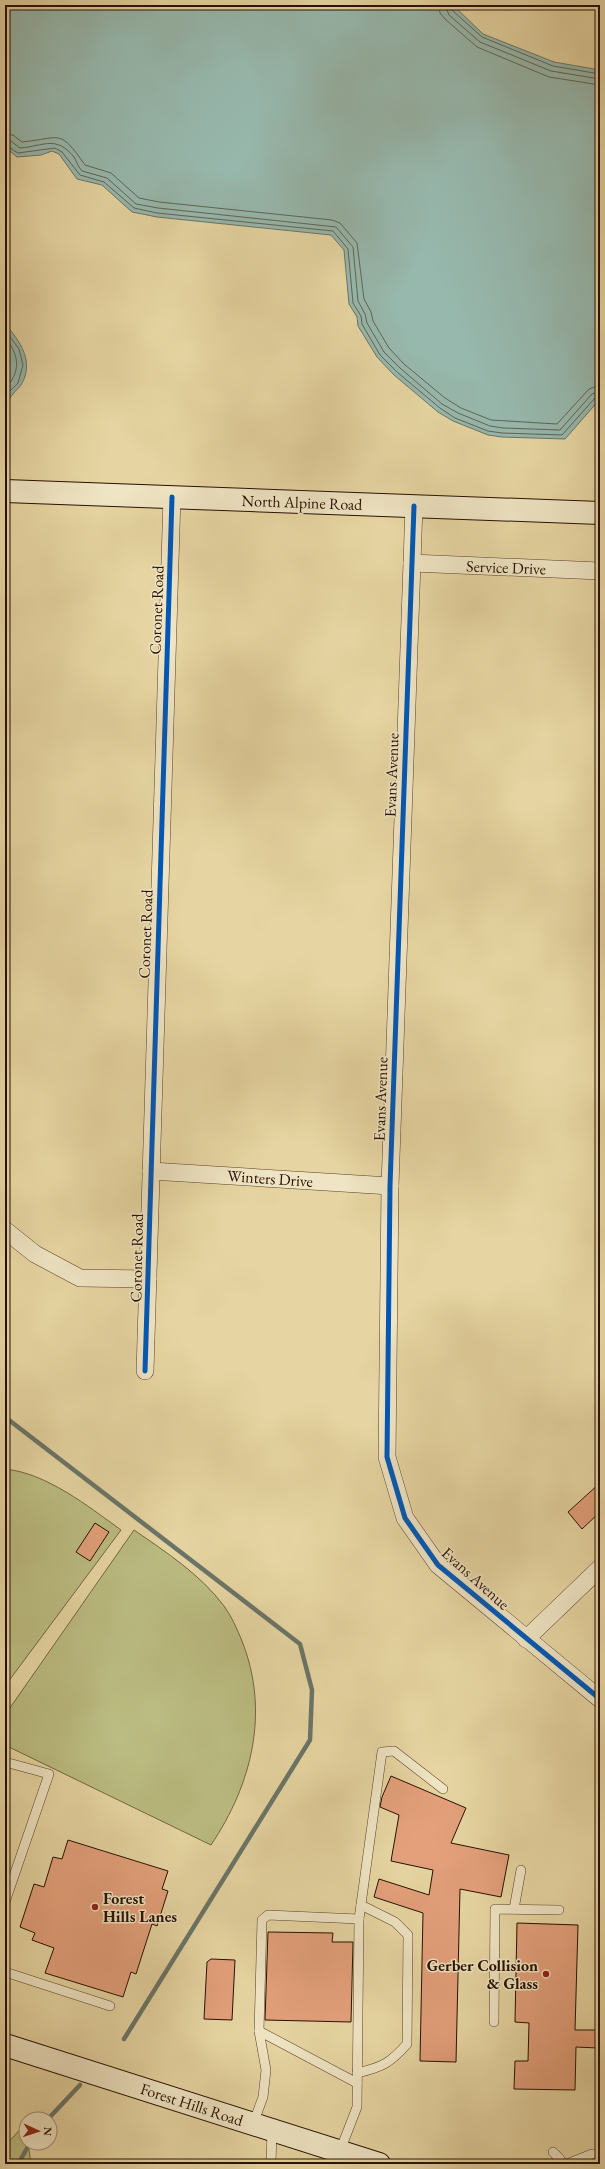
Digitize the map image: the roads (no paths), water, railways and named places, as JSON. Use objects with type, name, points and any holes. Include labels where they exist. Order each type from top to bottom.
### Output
[{"type":"main road","name":"North Alpine Road","points":[[5,491],[600,513]]},
{"type":"main road","name":"Forest Hills Road","points":[[5,2045],[379,2164]]},
{"type":"street","name":"Coronet Road","points":[[145,1371],[172,498]]},
{"type":"street","name":"Evans Avenue","points":[[414,506],[390,1186],[387,1456],[404,1518],[438,1565],[600,1699]]},
{"type":"street","name":"Service Drive","points":[[412,563],[600,571]]},
{"type":"street","name":"Winters Drive","points":[[151,1171],[390,1186]]},
{"type":"street","points":[[5,1230],[35,1254],[80,1278],[148,1279]]},
{"type":"street","points":[[526,1639],[600,1568]]},
{"type":"lane","points":[[340,2152],[357,2107],[359,1919],[382,1752],[394,1751],[443,1789]]},
{"type":"lane","points":[[5,1762],[49,1774],[5,1902]]},
{"type":"lane","points":[[514,1910],[521,1870]]},
{"type":"lane","points":[[357,2073],[373,2069],[392,2061],[407,2044],[408,1934],[395,1922],[361,1905]]},
{"type":"lane","points":[[494,2022],[495,1909],[559,1910]]},
{"type":"lane","points":[[271,2164],[262,2127],[266,2070],[259,2031],[262,1920],[268,1915],[359,1919]]},
{"type":"lane","points":[[5,1972],[110,2006]]},
{"type":"lane","points":[[259,2031],[357,2083]]},
{"type":"lane","points":[[553,2152],[560,2159],[561,2164]]},
{"type":"lane","points":[[567,2164],[592,2154]]},
{"type":"water","points":[[5,5],[453,5],[483,34],[554,62],[600,70],[600,399],[565,439],[502,437],[488,435],[453,421],[438,412],[394,375],[377,357],[358,326],[357,317],[349,304],[344,250],[331,235],[157,217],[132,212],[102,185],[77,179],[59,154],[52,151],[41,155],[17,157],[5,147]]},
{"type":"water","points":[[5,324],[16,337],[24,352],[27,368],[21,385],[5,407]]},
{"type":"waterway","points":[[5,1417],[300,1644],[312,1690],[310,1740],[124,2039]]},
{"type":"waterway","points":[[56,2111],[80,2085]]},
{"type":"waterway","points":[[18,2164],[25,2151]]},
{"type":"place","name":"Forest Hills Lanes","points":[[95,1907]]},
{"type":"place","name":"Gerber Collision & Glass","points":[[546,1974]]}]
